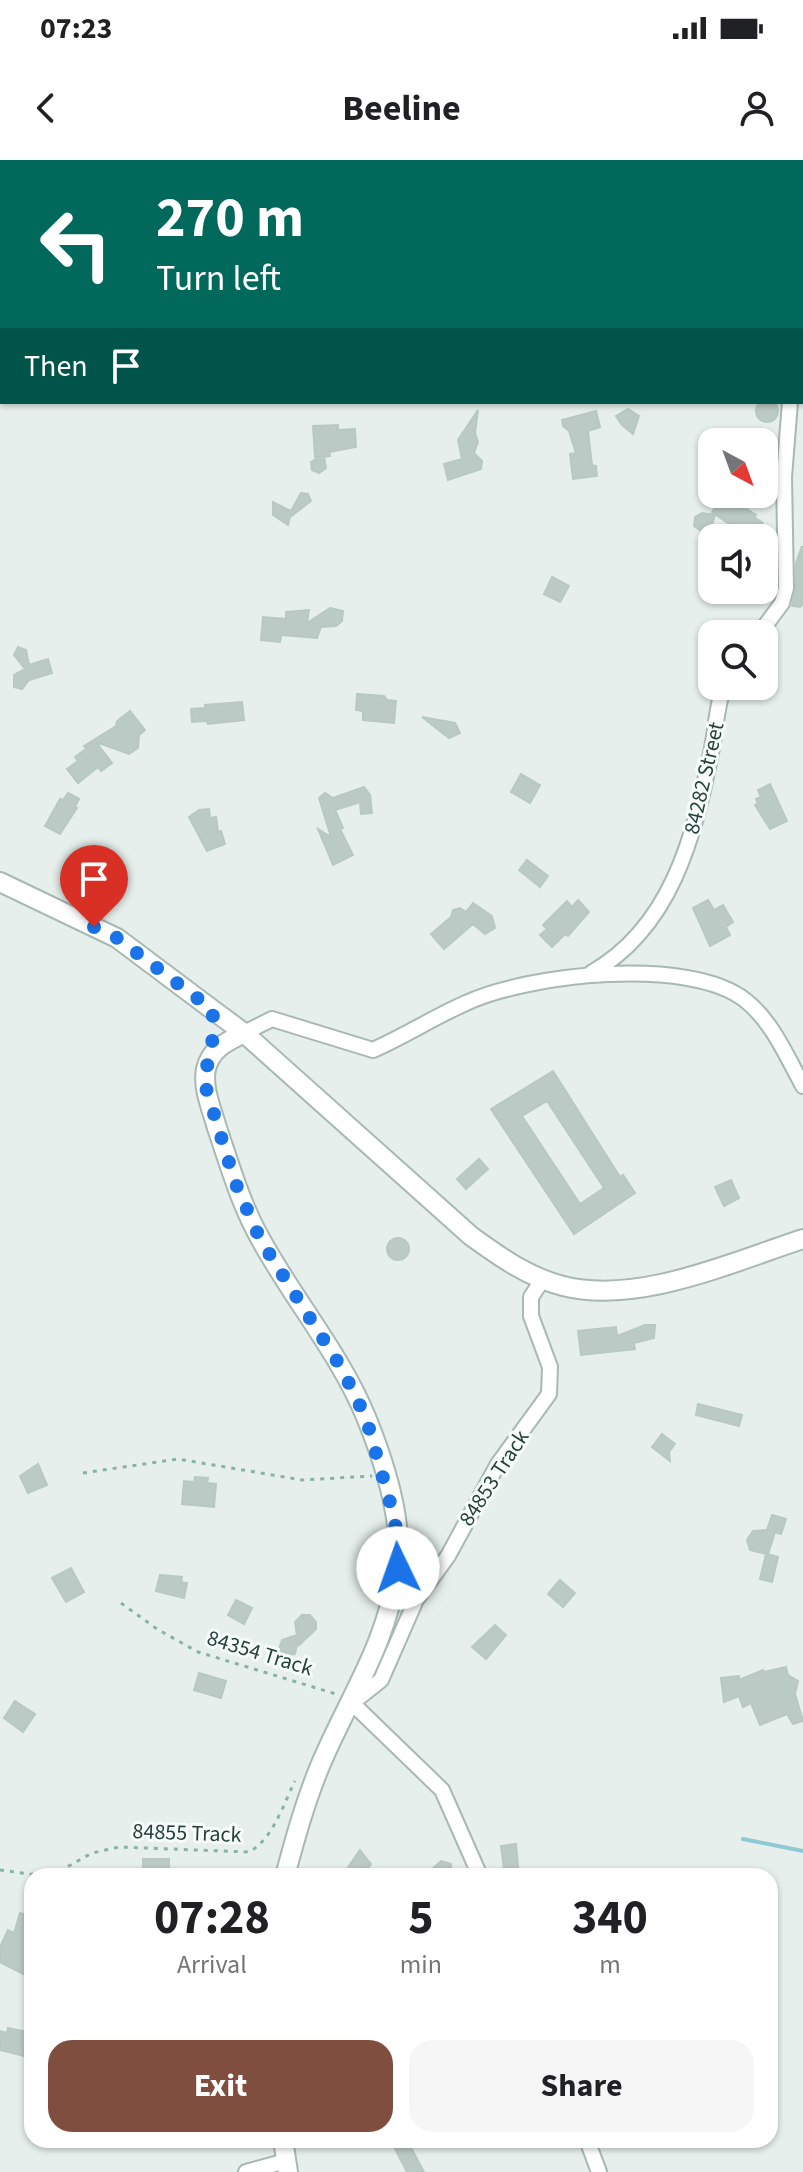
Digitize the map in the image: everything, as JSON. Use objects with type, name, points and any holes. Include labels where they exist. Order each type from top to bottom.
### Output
[{"type":"street","points":[[769,620],[782,603],[786,588],[784,477],[790,404]]},
{"type":"street","name":"84282 Street","points":[[588,975],[617,958],[647,926],[687,848],[700,811],[721,700]]},
{"type":"street","points":[[0,882],[117,938],[244,1033],[471,1236],[510,1264],[543,1279],[566,1287],[622,1289],[671,1281],[803,1239]]},
{"type":"street","points":[[212,1053],[223,1044],[272,1019],[373,1050],[468,1002],[536,983],[588,975],[651,973],[728,988],[760,1013],[803,1086]]},
{"type":"street","points":[[213,1010],[212,1053],[205,1071],[206,1088],[235,1182],[260,1239],[342,1369],[366,1418],[395,1520],[398,1568],[384,1633],[321,1765],[287,1868]]},
{"type":"street","name":"84853 Track","points":[[352,1703],[381,1680],[416,1600],[448,1556],[498,1464],[549,1394],[550,1367],[531,1316],[531,1297],[543,1279]]},
{"type":"street","points":[[352,1703],[442,1790],[476,1868]]},
{"type":"street","points":[[590,2148],[599,2172]]},
{"type":"street","points":[[246,2172],[287,2166]]},
{"type":"path","points":[[83,1473],[178,1459],[302,1480],[384,1474]]},
{"type":"path","name":"84354 Track","points":[[121,1603],[157,1629],[198,1652],[332,1691],[352,1703]]},
{"type":"path","name":"84855 Track","points":[[65,1868],[92,1853],[119,1847],[249,1852],[267,1837],[297,1777]]},
{"type":"path","name":"84855 Track","points":[[0,1870],[24,1873]]},
{"type":"building","points":[[760,404],[774,404],[777,415],[771,421],[763,421],[757,415]]},
{"type":"building","points":[[628,409],[639,416],[633,434],[616,416]]},
{"type":"building","points":[[478,410],[475,433],[478,442],[474,453],[482,461],[481,469],[448,480],[444,464],[462,459],[458,440]]},
{"type":"building","points":[[596,411],[600,427],[588,431],[592,465],[596,466],[597,476],[573,479],[570,454],[576,453],[562,420]]},
{"type":"building","points":[[338,425],[338,430],[355,429],[356,447],[329,452],[330,456],[324,457],[326,468],[319,473],[312,470],[311,462],[319,457],[315,457],[313,426]]},
{"type":"building","points":[[301,493],[308,494],[311,501],[290,517],[288,525],[273,515],[273,502],[291,511]]},
{"type":"building","points":[[715,508],[745,508],[763,523],[729,524],[712,512]]},
{"type":"building","points":[[702,513],[715,515],[712,524],[698,524],[698,529],[694,526],[695,517]]},
{"type":"building","points":[[802,546],[803,604],[800,607],[792,606],[796,563]]},
{"type":"building","points":[[552,577],[569,586],[560,602],[544,594]]},
{"type":"building","points":[[330,608],[343,611],[342,621],[336,626],[321,627],[317,638],[281,635],[280,642],[261,640],[263,617],[286,619],[286,612],[309,610],[307,623]]},
{"type":"building","points":[[18,647],[26,650],[29,665],[48,659],[52,673],[29,680],[22,689],[14,687],[14,675],[25,669],[14,655]]},
{"type":"building","points":[[357,694],[384,696],[387,700],[396,701],[394,723],[363,720],[363,711],[356,710]]},
{"type":"building","points":[[242,702],[244,720],[208,724],[207,721],[192,722],[191,709]]},
{"type":"building","points":[[130,711],[145,730],[139,735],[138,748],[129,754],[96,742],[112,763],[101,771],[98,767],[78,783],[67,769],[78,761],[75,757],[86,749],[84,746],[116,726],[117,721]]},
{"type":"building","points":[[422,717],[455,723],[460,733],[449,738]]},
{"type":"building","points":[[521,774],[540,785],[530,803],[511,792]]},
{"type":"building","points":[[770,784],[787,821],[770,829],[755,805],[758,803],[756,799],[761,797],[758,790]]},
{"type":"building","points":[[364,787],[370,795],[372,813],[361,814],[360,802],[335,810],[343,828],[340,829],[353,855],[333,865],[318,829],[331,837],[319,798],[325,793],[333,798]]},
{"type":"building","points":[[68,793],[79,799],[77,808],[60,834],[45,826],[60,799],[63,800]]},
{"type":"building","points":[[209,809],[210,818],[216,817],[218,832],[221,831],[225,844],[207,851],[189,817],[199,810]]},
{"type":"building","points":[[527,860],[548,876],[540,887],[519,870]]},
{"type":"building","points":[[578,900],[589,912],[568,936],[565,934],[552,947],[540,935],[547,929],[543,925],[567,901],[572,907]]},
{"type":"building","points":[[708,900],[714,910],[723,905],[733,922],[726,927],[730,935],[710,946],[693,908]]},
{"type":"building","points":[[473,903],[492,916],[495,928],[485,934],[473,924],[444,949],[431,934],[451,917],[453,910],[460,908],[466,912]]},
{"type":"building","points":[[553,1071],[620,1177],[623,1175],[635,1193],[574,1234],[491,1109]],"holes":[[[547,1101],[604,1188],[580,1204],[522,1116]]]},
{"type":"building","points":[[479,1159],[488,1169],[466,1189],[457,1179]]},
{"type":"building","points":[[731,1180],[739,1198],[724,1206],[715,1187]]},
{"type":"building","points":[[398,1238],[406,1241],[409,1249],[406,1257],[398,1260],[390,1257],[387,1249],[390,1241]]},
{"type":"building","points":[[645,1325],[655,1325],[654,1338],[634,1343],[635,1349],[581,1355],[578,1331],[616,1327],[617,1336]]},
{"type":"building","points":[[698,1404],[742,1415],[739,1426],[696,1415]]},
{"type":"building","points":[[662,1434],[675,1444],[669,1452],[670,1461],[652,1447]]},
{"type":"building","points":[[38,1464],[47,1485],[28,1493],[20,1476]]},
{"type":"building","points":[[195,1477],[208,1478],[207,1483],[216,1484],[214,1507],[182,1504],[184,1481],[194,1482]]},
{"type":"building","points":[[772,1515],[786,1519],[781,1534],[775,1532],[768,1554],[778,1557],[772,1582],[760,1579],[766,1554],[750,1550],[747,1540],[753,1531],[767,1530]]},
{"type":"building","points":[[71,1568],[84,1592],[66,1602],[52,1578]]},
{"type":"building","points":[[160,1575],[182,1577],[181,1582],[187,1583],[184,1598],[156,1591]]},
{"type":"building","points":[[560,1580],[575,1593],[563,1607],[548,1594]]},
{"type":"building","points":[[236,1600],[252,1608],[244,1624],[228,1615]]},
{"type":"building","points":[[302,1615],[310,1615],[316,1622],[316,1629],[299,1645],[298,1640],[295,1654],[286,1656],[279,1649],[282,1640],[297,1635],[295,1622]]},
{"type":"building","points":[[495,1625],[506,1635],[486,1659],[472,1647]]},
{"type":"building","points":[[786,1667],[788,1675],[798,1681],[795,1694],[803,1721],[793,1724],[787,1714],[760,1725],[751,1703],[743,1707],[739,1696],[724,1702],[721,1678],[739,1676],[739,1680],[763,1670]]},
{"type":"building","points":[[199,1673],[226,1681],[221,1698],[194,1690]]},
{"type":"building","points":[[15,1701],[35,1714],[23,1732],[4,1718]]},
{"type":"building","points":[[516,1844],[518,1868],[504,1868],[501,1846]]},
{"type":"building","points":[[360,1850],[371,1864],[368,1868],[348,1868]]},
{"type":"building","points":[[143,1859],[169,1859],[169,1868],[143,1868]]},
{"type":"building","points":[[441,1861],[451,1864],[451,1868],[433,1868]]},
{"type":"building","points":[[20,1913],[24,1914],[23,1974],[0,1962],[0,1947],[8,1930],[14,1933]]},
{"type":"building","points":[[8,2028],[24,2031],[24,2056],[0,2050],[0,2031],[7,2033]]},
{"type":"building","points":[[395,2148],[411,2148],[424,2172],[407,2172]]},
{"type":"waterway","points":[[743,1839],[803,1851]]},
{"type":"route","points":[[94,927],[117,938],[213,1010],[212,1053],[205,1071],[206,1088],[235,1182],[260,1239],[342,1369],[366,1418],[395,1520],[398,1568]]}]
